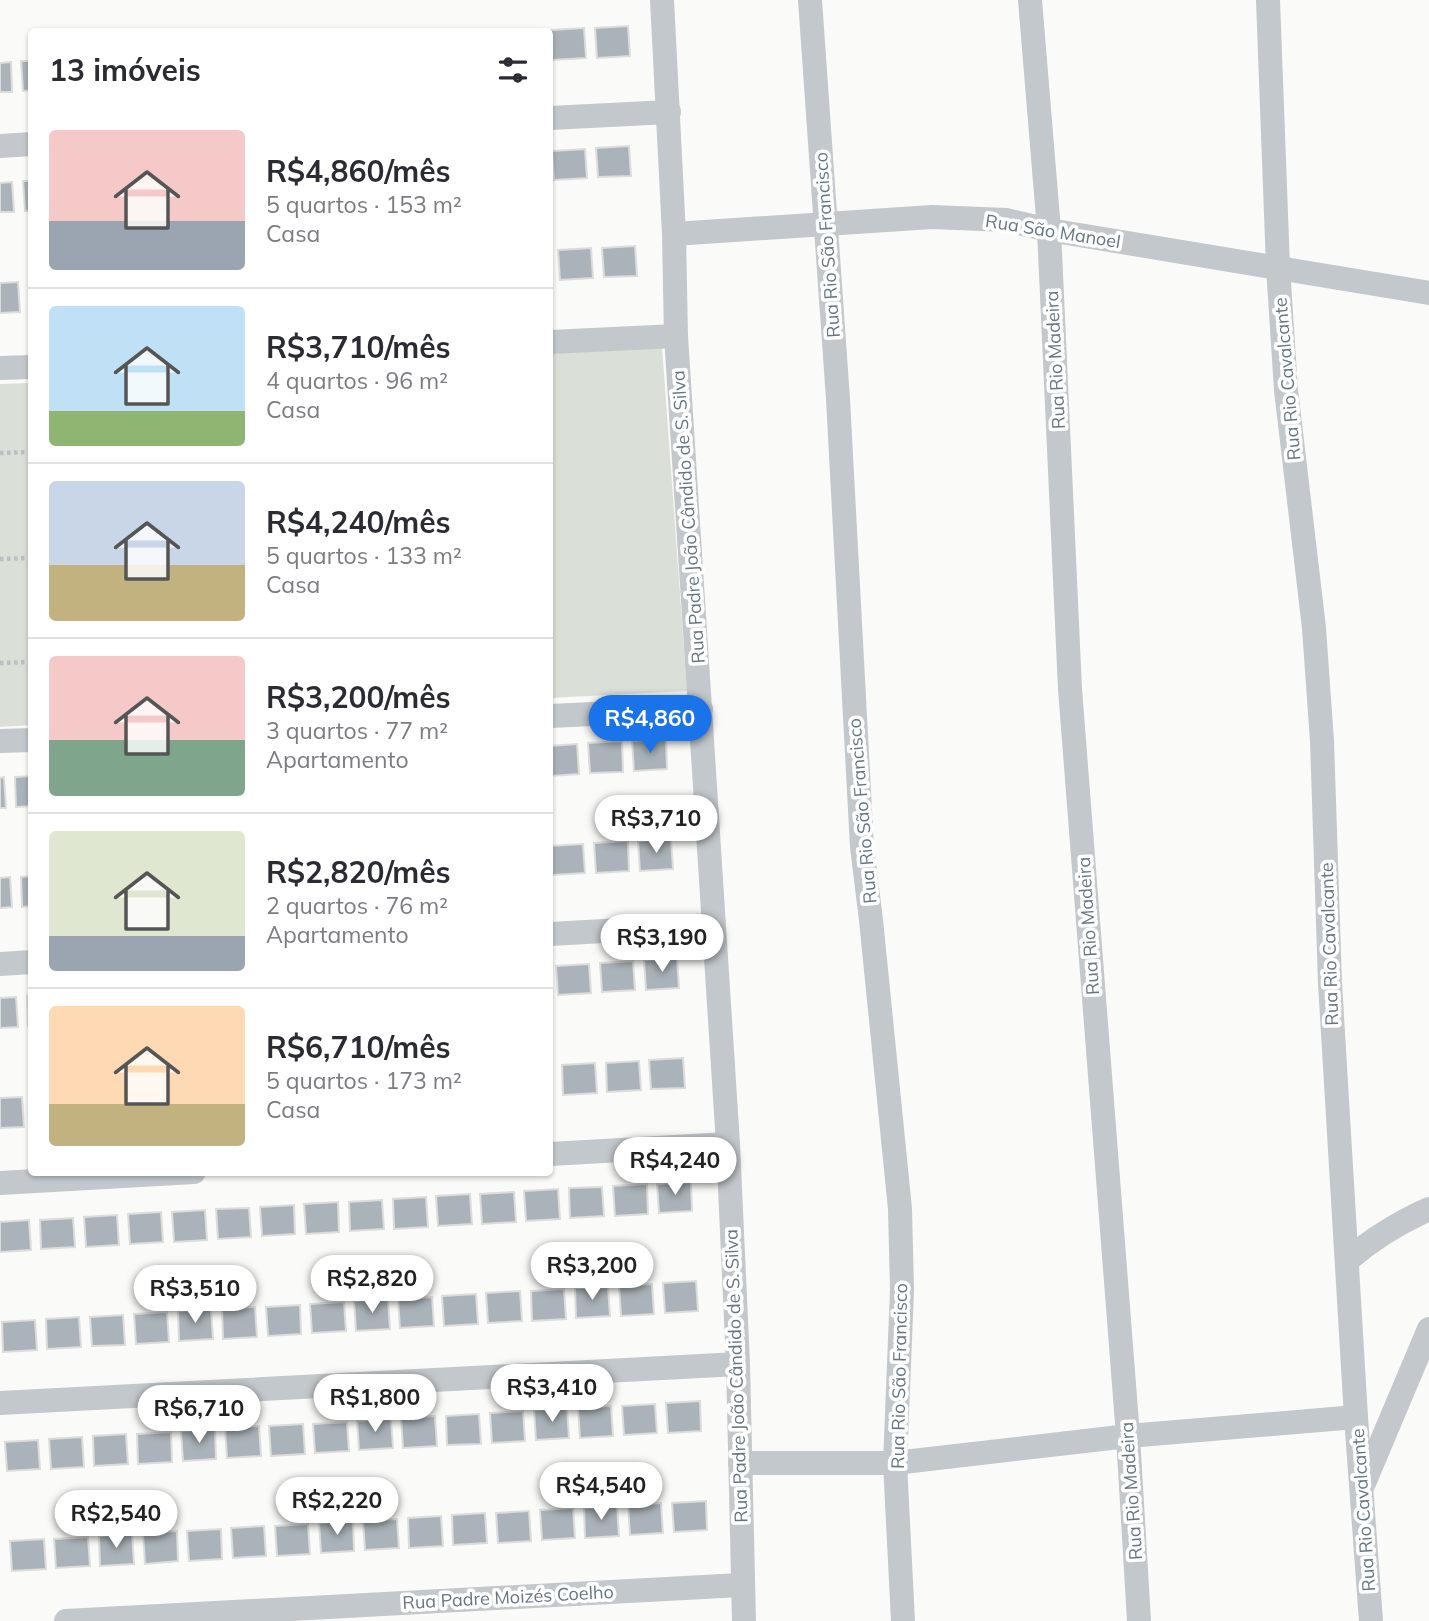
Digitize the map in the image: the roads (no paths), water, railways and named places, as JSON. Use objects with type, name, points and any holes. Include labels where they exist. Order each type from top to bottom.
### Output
[{"type":"street","name":"Rua Padre João Cândido de S. Silva","points":[[662,0],[669,112],[676,335],[728,1144],[738,1364],[741,1585],[744,1621]]},
{"type":"street","name":"Rua Rio São Francisco","points":[[810,0],[826,224],[862,847],[900,1209],[902,1290],[895,1463],[903,1621]]},
{"type":"street","name":"Rua Rio Madeira","points":[[1030,0],[1049,230],[1070,689],[1128,1436],[1139,1621]]},
{"type":"street","name":"Rua Rio Cavalcante","points":[[1268,0],[1278,267],[1286,390],[1314,628],[1322,741],[1330,983],[1371,1621]]},
{"type":"street","points":[[553,118],[669,112]]},
{"type":"street","points":[[0,146],[28,144]]},
{"type":"street","name":"Rua São Manoel","points":[[674,234],[932,216],[1006,220],[1049,230],[1429,293]]},
{"type":"street","points":[[553,342],[676,335]]},
{"type":"street","points":[[0,368],[28,367]]},
{"type":"street","points":[[553,716],[701,709]]},
{"type":"street","points":[[0,741],[28,740]]},
{"type":"street","points":[[553,934],[713,925]]},
{"type":"street","points":[[0,964],[28,962]]},
{"type":"street","points":[[553,1154],[728,1144]]},
{"type":"street","points":[[0,1183],[123,1176]]},
{"type":"street","points":[[1348,1260],[1395,1224],[1429,1209]]},
{"type":"street","points":[[1361,1489],[1429,1329]]},
{"type":"street","points":[[0,1403],[738,1364]]},
{"type":"street","points":[[740,1463],[895,1463],[1128,1436],[1356,1417]]},
{"type":"street","name":"Rua Padre Moizés Coelho","points":[[66,1621],[741,1585]]}]
